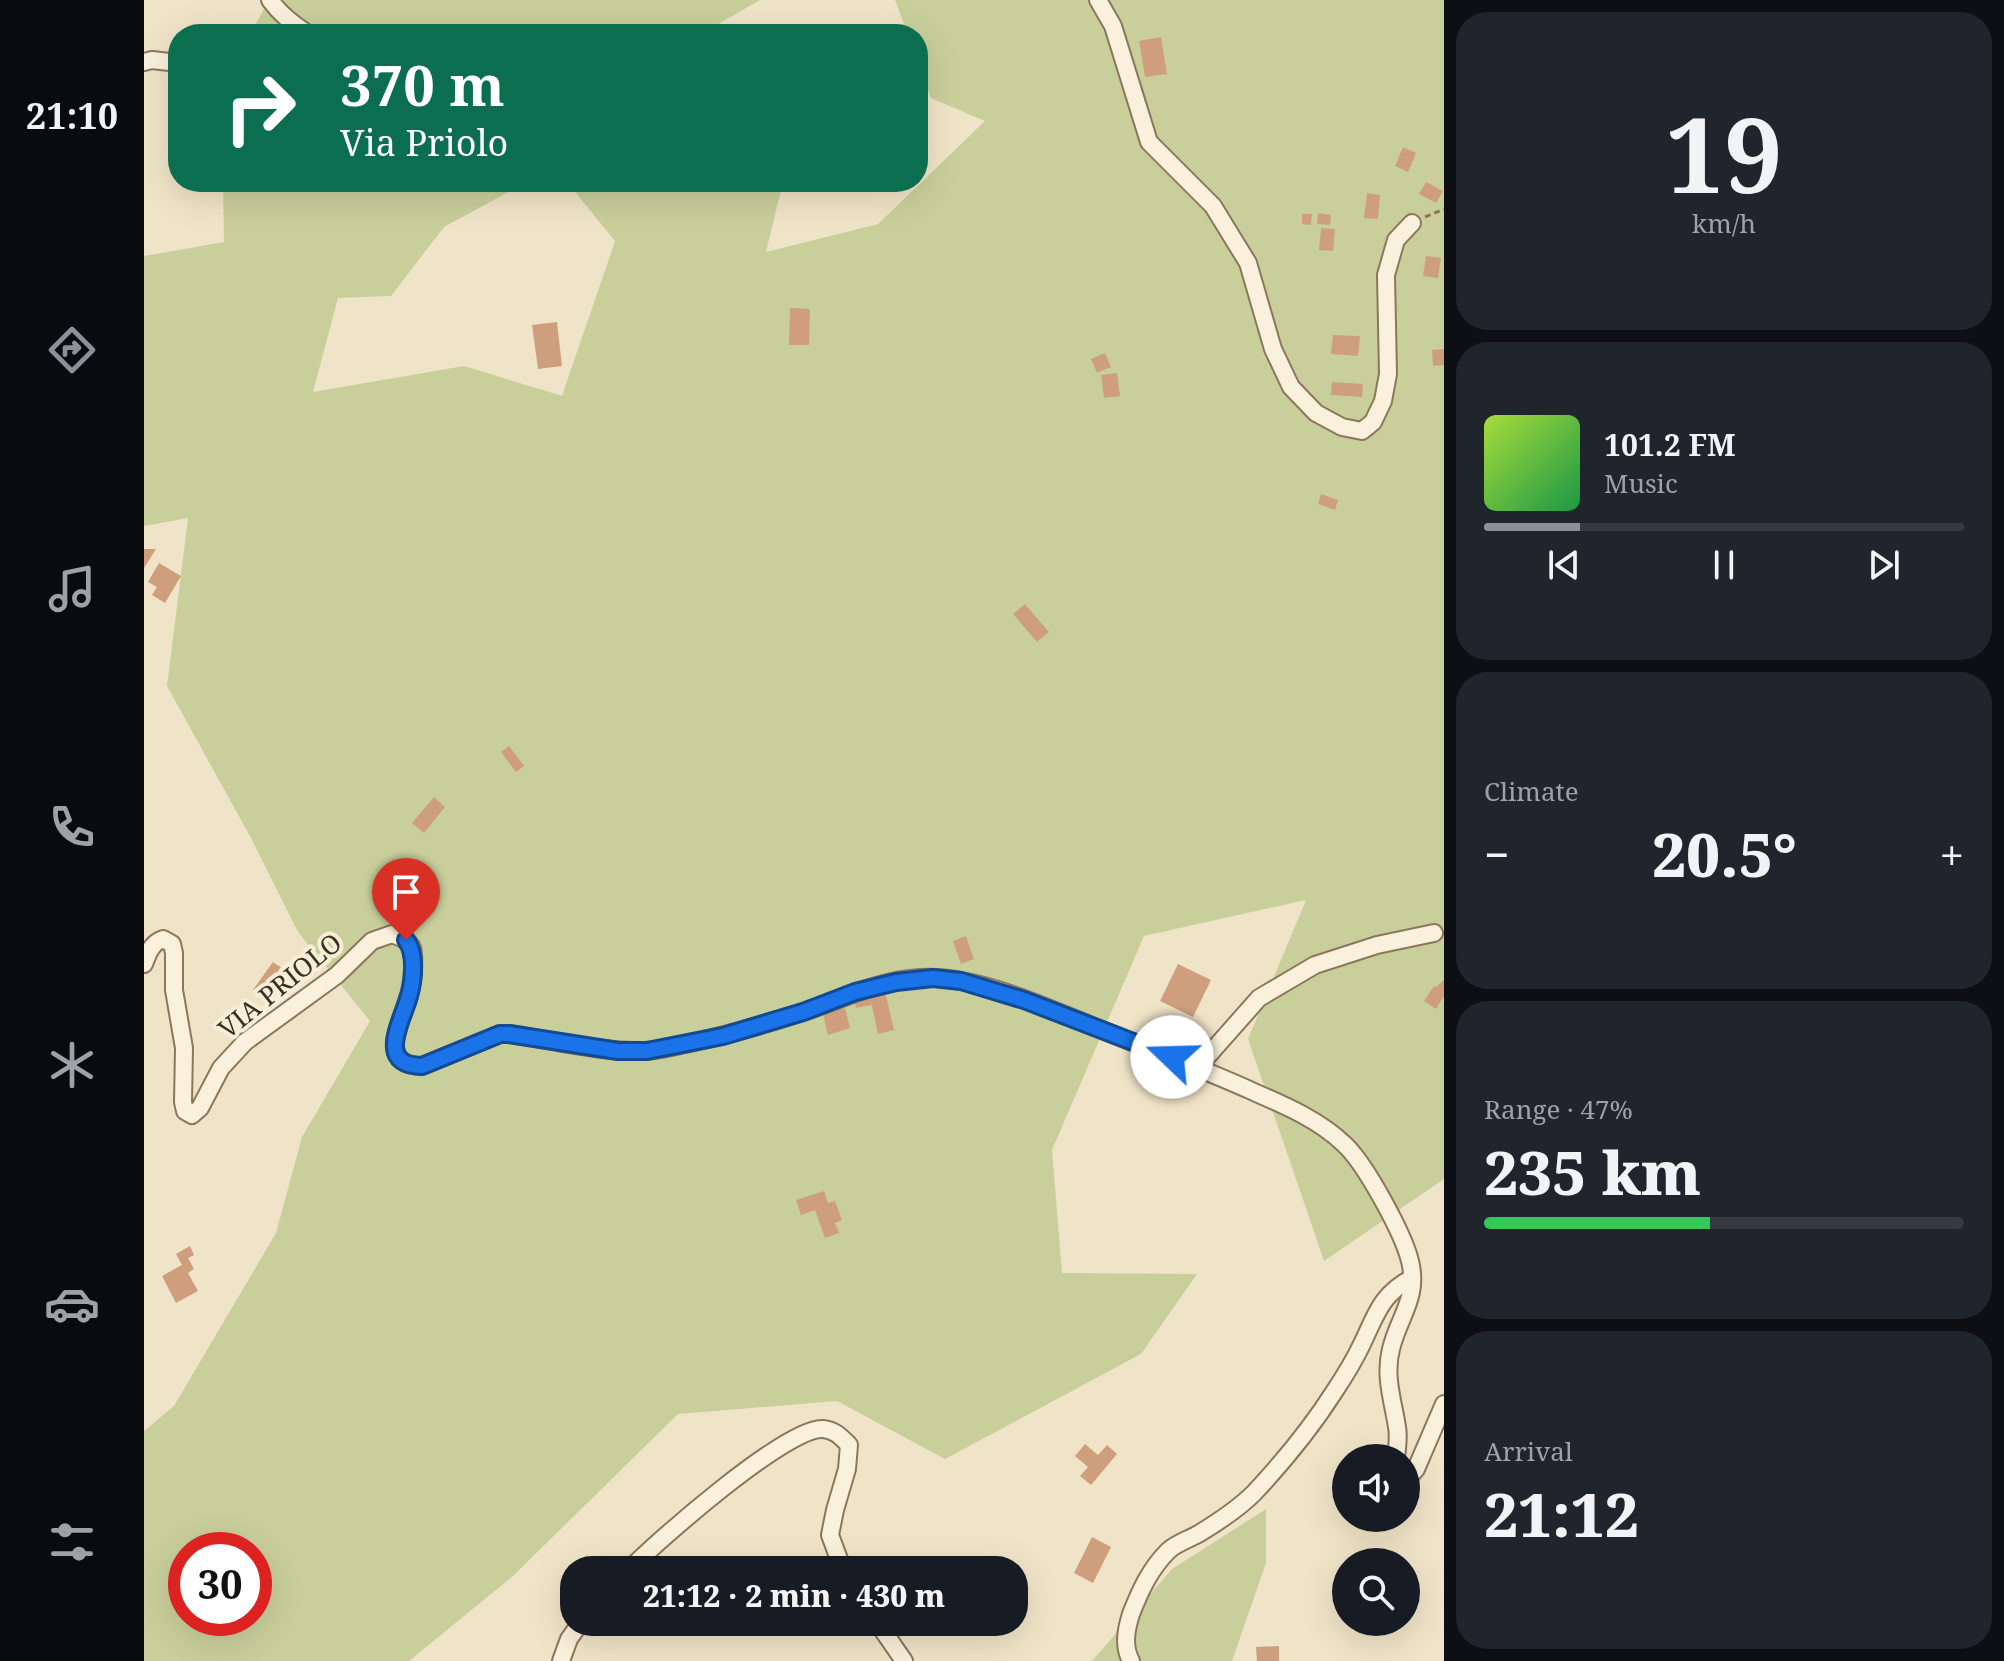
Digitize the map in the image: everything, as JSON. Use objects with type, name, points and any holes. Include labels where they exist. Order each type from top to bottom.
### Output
[{"type":"street","points":[[270,0],[292,24]]},
{"type":"street","points":[[1098,0],[1113,26],[1149,142],[1213,206],[1248,263],[1273,349],[1291,387],[1316,413],[1342,427],[1362,431],[1373,422],[1383,401],[1388,374],[1386,275],[1396,240],[1412,223]]},
{"type":"street","points":[[144,62],[168,62]]},
{"type":"street","points":[[1198,1067],[1259,998],[1315,965],[1377,945],[1434,933]]},
{"type":"street","name":"VIA PRIOLO","points":[[144,964],[156,942],[165,939],[172,944],[174,990],[184,1048],[183,1102],[185,1111],[192,1115],[199,1111],[221,1068],[245,1042],[337,975],[372,941],[392,934],[406,940],[412,948],[410,994],[394,1042],[399,1057],[409,1066],[422,1066],[500,1034],[618,1051],[661,1049],[723,1036],[904,980],[933,978],[961,981],[1024,1000],[1198,1067],[1295,1111],[1346,1145],[1365,1170],[1391,1215],[1410,1261],[1412,1292],[1391,1346],[1388,1363],[1397,1444]]},
{"type":"street","points":[[1131,1661],[1126,1652],[1126,1629],[1141,1586],[1169,1549],[1201,1532],[1247,1500],[1274,1472],[1335,1392],[1384,1298],[1412,1278]]},
{"type":"street","points":[[1420,1460],[1444,1404]]},
{"type":"street","points":[[645,1556],[754,1465],[801,1433],[821,1428],[835,1432],[849,1445],[847,1469],[830,1535],[838,1556]]},
{"type":"street","points":[[561,1661],[571,1636]]},
{"type":"street","points":[[887,1636],[904,1661]]},
{"type":"path","points":[[1412,223],[1444,209]]},
{"type":"green space","points":[[269,0],[760,0],[718,24],[256,24]]},
{"type":"green space","points":[[895,0],[1444,0],[1444,1179],[1324,1261],[1248,1039],[1306,900],[1144,936],[1052,1150],[1062,1273],[1197,1274],[1141,1354],[945,1459],[837,1401],[678,1414],[513,1576],[409,1661],[144,1661],[144,1431],[174,1406],[276,1233],[302,1137],[370,1021],[298,932],[251,838],[167,686],[188,518],[144,526],[144,256],[224,242],[223,192],[509,192],[444,227],[391,296],[338,298],[313,392],[464,366],[562,396],[615,241],[575,192],[781,192],[766,252],[878,224],[911,192],[928,192],[928,176],[985,121],[931,98],[928,90],[928,24],[904,24]]},
{"type":"green space","points":[[1266,1509],[1266,1563],[1232,1661],[1092,1661],[1172,1569]]},
{"type":"building","points":[[1161,37],[1167,74],[1145,77],[1139,41]]},
{"type":"building","points":[[1403,147],[1416,153],[1408,172],[1395,166]]},
{"type":"building","points":[[1426,182],[1443,191],[1436,203],[1419,194]]},
{"type":"building","points":[[1367,193],[1380,195],[1378,219],[1364,218]]},
{"type":"building","points":[[1318,213],[1331,215],[1330,225],[1317,224]]},
{"type":"building","points":[[1302,214],[1312,214],[1311,225],[1302,224]]},
{"type":"building","points":[[1321,228],[1335,229],[1333,251],[1319,250]]},
{"type":"building","points":[[1426,256],[1441,258],[1438,278],[1423,276]]},
{"type":"building","points":[[790,308],[810,309],[809,345],[789,345]]},
{"type":"building","points":[[557,322],[562,366],[538,369],[532,325]]},
{"type":"building","points":[[1333,335],[1360,336],[1358,356],[1331,354]]},
{"type":"building","points":[[1444,349],[1444,365],[1433,366],[1432,350]]},
{"type":"building","points":[[1105,353],[1111,367],[1097,373],[1091,359]]},
{"type":"building","points":[[1117,373],[1120,396],[1104,398],[1101,375]]},
{"type":"building","points":[[1332,382],[1363,384],[1362,397],[1331,395]]},
{"type":"building","points":[[1321,494],[1338,500],[1335,510],[1318,504]]},
{"type":"building","points":[[144,549],[156,549],[144,568]]},
{"type":"building","points":[[159,563],[181,576],[165,603],[152,595],[157,587],[148,582]]},
{"type":"building","points":[[1025,604],[1049,632],[1037,642],[1013,614]]},
{"type":"building","points":[[509,746],[524,766],[516,772],[501,752]]},
{"type":"building","points":[[434,797],[445,807],[424,833],[412,823]]},
{"type":"building","points":[[966,936],[974,959],[961,964],[953,941]]},
{"type":"building","points":[[273,962],[286,971],[266,999],[253,990]]},
{"type":"building","points":[[1178,964],[1211,980],[1193,1017],[1160,1001]]},
{"type":"building","points":[[1444,980],[1444,996],[1436,1009],[1424,1001],[1434,986]]},
{"type":"building","points":[[885,991],[894,1030],[878,1034],[872,1005],[856,1008],[854,998]]},
{"type":"building","points":[[845,1008],[850,1028],[828,1035],[823,1014]]},
{"type":"building","points":[[824,1191],[828,1203],[835,1201],[842,1220],[835,1223],[839,1233],[825,1238],[815,1210],[801,1215],[796,1200]]},
{"type":"building","points":[[190,1246],[194,1255],[188,1258],[194,1269],[188,1273],[198,1291],[176,1303],[162,1276],[182,1265],[176,1254]]},
{"type":"building","points":[[1085,1444],[1098,1455],[1107,1445],[1117,1454],[1091,1485],[1080,1476],[1088,1467],[1075,1456]]},
{"type":"building","points":[[1092,1537],[1111,1547],[1093,1583],[1074,1573]]},
{"type":"building","points":[[1279,1646],[1279,1661],[1257,1661],[1256,1647]]},
{"type":"route","points":[[406,940],[412,948],[413,961],[410,994],[394,1042],[399,1057],[409,1066],[422,1066],[500,1034],[618,1051],[661,1049],[723,1036],[825,1005],[855,992],[920,978],[979,985],[1069,1016],[1172,1057]]}]
